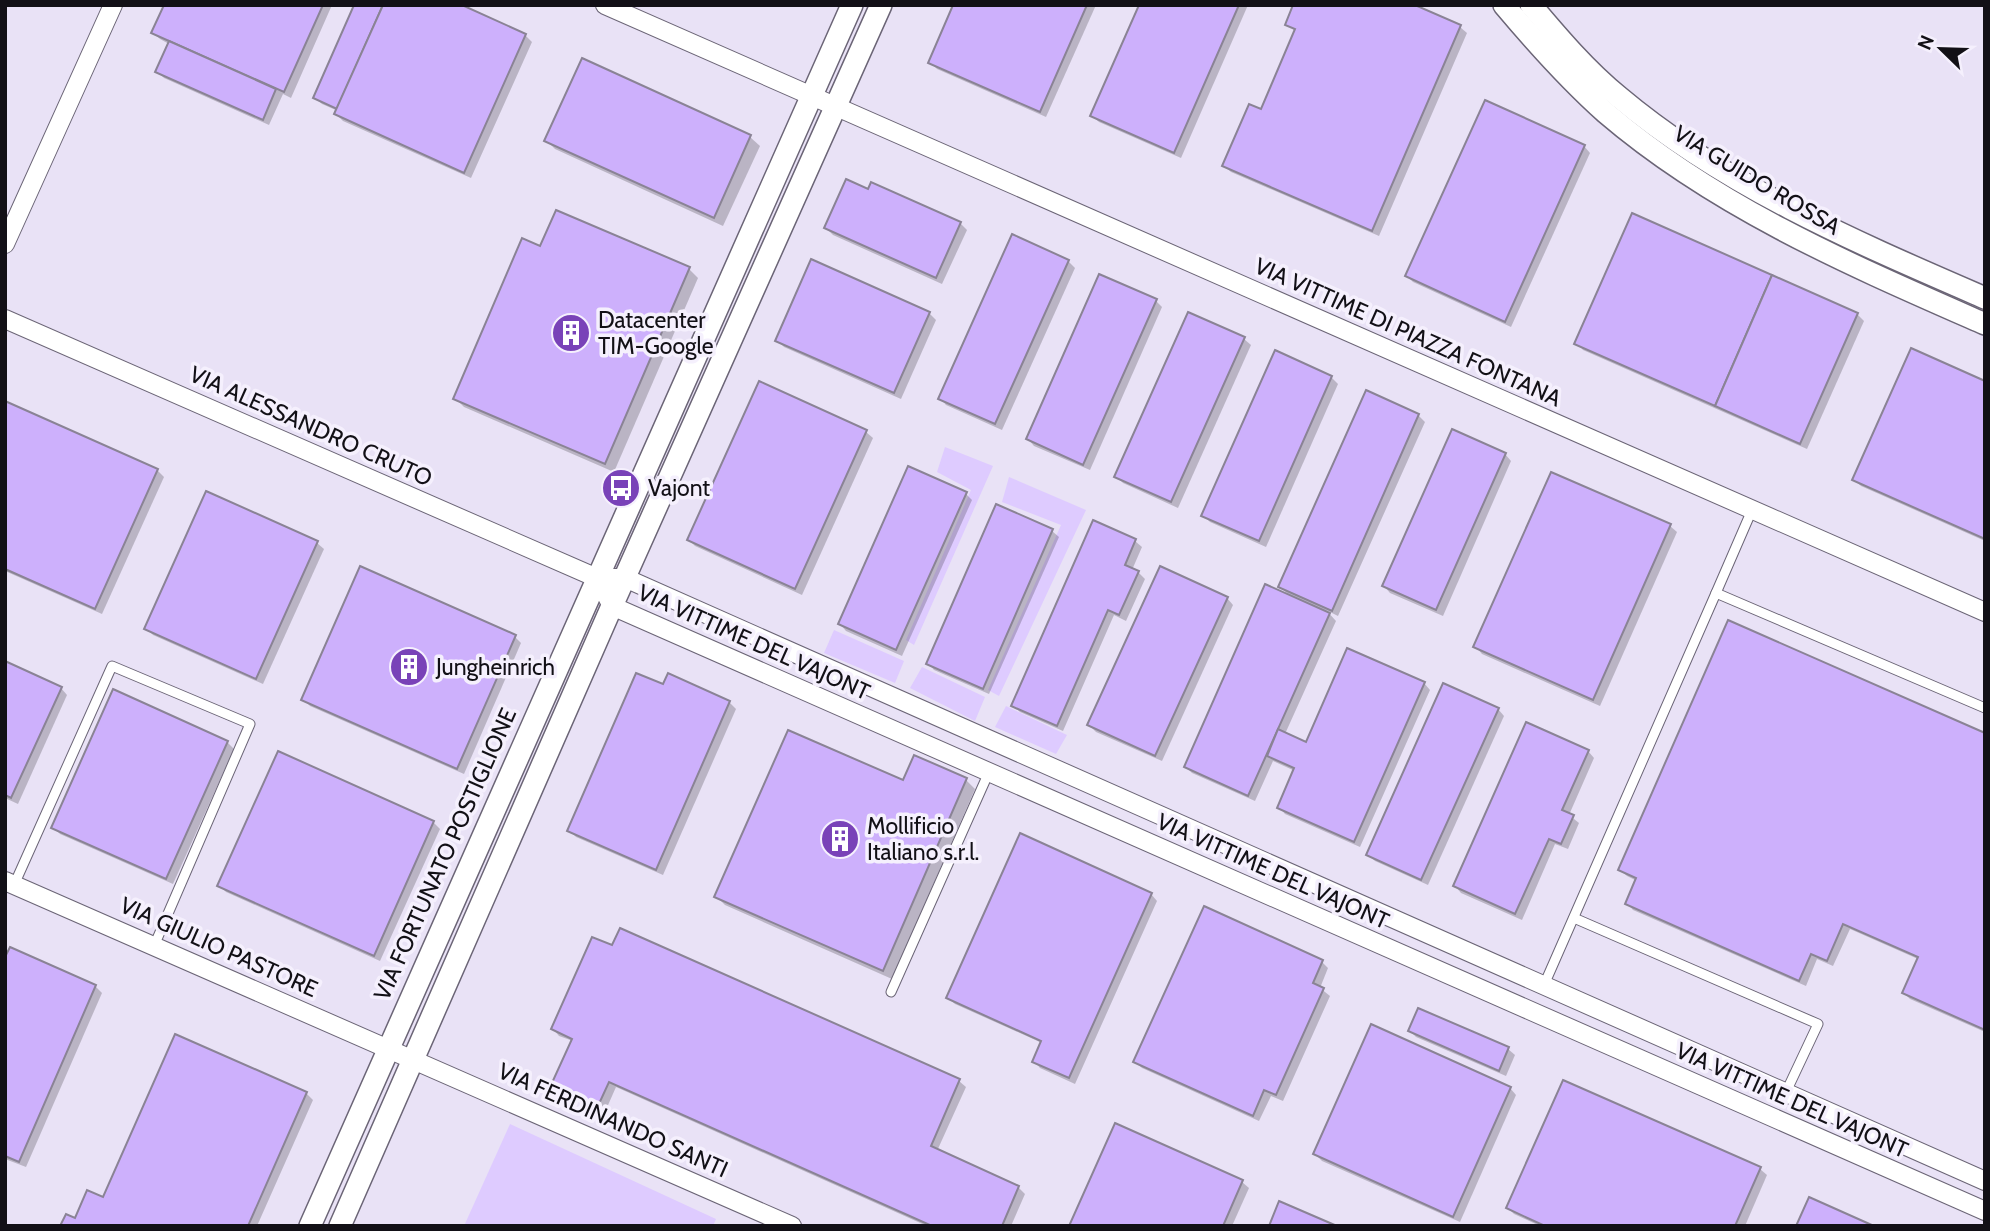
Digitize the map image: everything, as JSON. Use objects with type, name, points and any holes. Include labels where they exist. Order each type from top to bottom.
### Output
[{"type":"street","points":[[5,244],[113,5]]},
{"type":"street","name":"VIA VITTIME DI PIAZZA FONTANA","points":[[605,5],[1985,612]]},
{"type":"street","name":"VIA FORTUNATO POSTIGLIONE","points":[[310,1226],[852,5]]},
{"type":"street","points":[[340,1226],[612,606],[881,5]]},
{"type":"street","name":"VIA GUIDO ROSSA","points":[[1504,5],[1549,58],[1606,113],[1709,188],[1781,230],[1860,269],[1985,324]]},
{"type":"street","name":"VIA GUIDO ROSSA","points":[[1531,5],[1565,45],[1618,96],[1667,134],[1719,168],[1794,211],[1874,250],[1985,298]]},
{"type":"street","name":"VIA ALESSANDRO CRUTO","points":[[5,319],[597,578]]},
{"type":"street","name":"VIA VITTIME DEL VAJONT","points":[[1985,1181],[625,578],[597,578],[612,606],[1985,1211]]},
{"type":"street","points":[[841,707],[853,679]]},
{"type":"street","name":"VIA GIULIO PASTORE","points":[[10,883],[413,1058]]},
{"type":"street","points":[[1379,944],[1390,917]]},
{"type":"street","points":[[1532,1012],[1544,985]]},
{"type":"street","name":"VIA FERDINANDO SANTI","points":[[413,1058],[792,1226]]},
{"type":"street","points":[[1774,1119],[1786,1092]]},
{"type":"street","points":[[1825,1141],[1836,1115]]},
{"type":"street","points":[[1947,1194],[1957,1169]]},
{"type":"lane","points":[[696,354],[720,365]]},
{"type":"lane","points":[[1544,985],[1752,510]]},
{"type":"lane","points":[[1716,593],[1985,708]]},
{"type":"lane","points":[[10,883],[112,666],[250,724],[154,946]]},
{"type":"lane","points":[[891,992],[989,772]]},
{"type":"lane","points":[[475,853],[499,864]]},
{"type":"lane","points":[[1573,918],[1818,1024],[1786,1092]]},
{"type":"shaded area","points":[[945,447],[993,466],[914,645],[906,640],[971,490],[937,472]]},
{"type":"shaded area","points":[[1009,477],[1086,510],[999,696],[988,690],[1061,525],[1002,502]]},
{"type":"shaded area","points":[[834,630],[904,661],[895,683],[824,653]]},
{"type":"shaded area","points":[[922,667],[985,697],[975,721],[910,688]]},
{"type":"shaded area","points":[[1006,706],[1067,735],[1056,754],[995,727]]},
{"type":"shaded area","points":[[510,1124],[716,1219],[713,1226],[464,1226]]},
{"type":"building","points":[[164,5],[323,5],[284,92],[151,33]]},
{"type":"building","points":[[354,5],[383,5],[337,109],[313,98]]},
{"type":"building","points":[[383,5],[462,5],[526,34],[464,173],[334,114]]},
{"type":"building","points":[[953,5],[1087,5],[1040,112],[928,63]]},
{"type":"building","points":[[1139,5],[1239,5],[1174,153],[1090,116]]},
{"type":"building","points":[[1293,5],[1415,5],[1461,25],[1372,231],[1222,166],[1249,104],[1261,109],[1295,29],[1285,25]]},
{"type":"building","points":[[169,41],[276,89],[263,120],[155,72]]},
{"type":"building","points":[[582,58],[751,135],[714,218],[544,141]]},
{"type":"building","points":[[1485,100],[1585,145],[1505,322],[1405,276]]},
{"type":"building","points":[[846,179],[868,189],[871,182],[961,222],[936,278],[824,228]]},
{"type":"building","name":"Datacenter TIM-Google","points":[[556,210],[690,267],[605,464],[453,399],[522,238],[540,246]]},
{"type":"building","points":[[1632,213],[1772,275],[1715,406],[1574,344]]},
{"type":"building","points":[[1012,234],[1069,260],[995,424],[938,399]]},
{"type":"building","points":[[811,259],[930,312],[894,393],[775,341]]},
{"type":"building","points":[[1099,274],[1157,299],[1083,465],[1026,439]]},
{"type":"building","points":[[1772,275],[1858,313],[1800,444],[1715,406]]},
{"type":"building","points":[[1188,312],[1245,337],[1171,502],[1114,477]]},
{"type":"building","points":[[1911,348],[1985,381],[1985,539],[1852,480]]},
{"type":"building","points":[[1275,350],[1332,376],[1259,541],[1201,516]]},
{"type":"building","points":[[759,381],[867,430],[795,589],[687,540]]},
{"type":"building","points":[[1366,390],[1419,414],[1332,611],[1278,587]]},
{"type":"building","points":[[5,401],[158,469],[95,609],[5,569]]},
{"type":"building","points":[[1452,429],[1506,453],[1436,610],[1382,586]]},
{"type":"building","points":[[908,466],[967,492],[896,650],[838,624]]},
{"type":"building","points":[[1551,472],[1671,524],[1593,700],[1473,647]]},
{"type":"building","points":[[206,491],[318,541],[256,679],[144,629]]},
{"type":"building","points":[[996,504],[1053,529],[983,689],[926,664]]},
{"type":"building","points":[[1093,520],[1136,539],[1125,565],[1139,571],[1119,615],[1108,610],[1057,726],[1011,706]]},
{"type":"building","name":"Jungheinrich","points":[[360,566],[516,635],[457,769],[301,700]]},
{"type":"building","points":[[1160,566],[1228,597],[1155,756],[1087,725]]},
{"type":"building","points":[[1265,584],[1330,613],[1248,796],[1184,767]]},
{"type":"building","points":[[1728,620],[1985,733],[1985,1030],[1902,993],[1918,957],[1843,924],[1827,961],[1811,954],[1799,981],[1625,904],[1636,878],[1618,870]]},
{"type":"building","points":[[1347,648],[1425,682],[1354,842],[1277,808],[1294,768],[1267,756],[1278,729],[1306,742]]},
{"type":"building","points":[[5,661],[62,687],[11,798],[5,795]]},
{"type":"building","points":[[636,673],[663,684],[668,673],[730,701],[656,870],[567,831]]},
{"type":"building","points":[[1443,683],[1499,708],[1421,880],[1366,855]]},
{"type":"building","points":[[113,689],[228,741],[166,879],[51,828]]},
{"type":"building","points":[[1526,722],[1589,750],[1562,810],[1574,815],[1561,844],[1549,839],[1515,914],[1453,886]]},
{"type":"building","name":"Mollificio Italiano s.r.l.","points":[[788,730],[903,780],[914,755],[967,778],[883,971],[714,897]]},
{"type":"building","points":[[278,751],[434,821],[374,956],[217,886]]},
{"type":"building","points":[[1020,833],[1152,893],[1069,1078],[1032,1062],[1041,1041],[946,998]]},
{"type":"building","points":[[1204,906],[1323,960],[1313,983],[1324,988],[1276,1095],[1264,1090],[1253,1116],[1133,1062]]},
{"type":"building","points":[[620,928],[960,1079],[931,1146],[1019,1186],[1002,1226],[932,1226],[609,1082],[598,1106],[551,1085],[572,1039],[551,1029],[592,937],[612,945]]},
{"type":"building","points":[[10,947],[96,985],[19,1162],[5,1156],[5,957]]},
{"type":"building","points":[[1418,1008],[1509,1047],[1499,1071],[1408,1031]]},
{"type":"building","points":[[1371,1024],[1511,1087],[1453,1217],[1313,1154]]},
{"type":"building","points":[[175,1034],[307,1092],[248,1226],[60,1226],[66,1214],[75,1218],[87,1190],[103,1197]]},
{"type":"building","points":[[1563,1080],[1761,1167],[1735,1226],[1545,1226],[1506,1208]]},
{"type":"building","points":[[1115,1123],[1243,1180],[1223,1226],[1069,1226]]},
{"type":"building","points":[[1809,1197],[1874,1226],[1796,1226]]},
{"type":"building","points":[[1279,1201],[1337,1226],[1269,1226]]},
{"type":"place","name":"Datacenter TIM-Google","points":[[571,333]]},
{"type":"place","name":"Vajont","points":[[621,488]]},
{"type":"place","name":"Jungheinrich","points":[[409,667]]},
{"type":"place","name":"Mollificio Italiano s.r.l.","points":[[840,839]]}]
